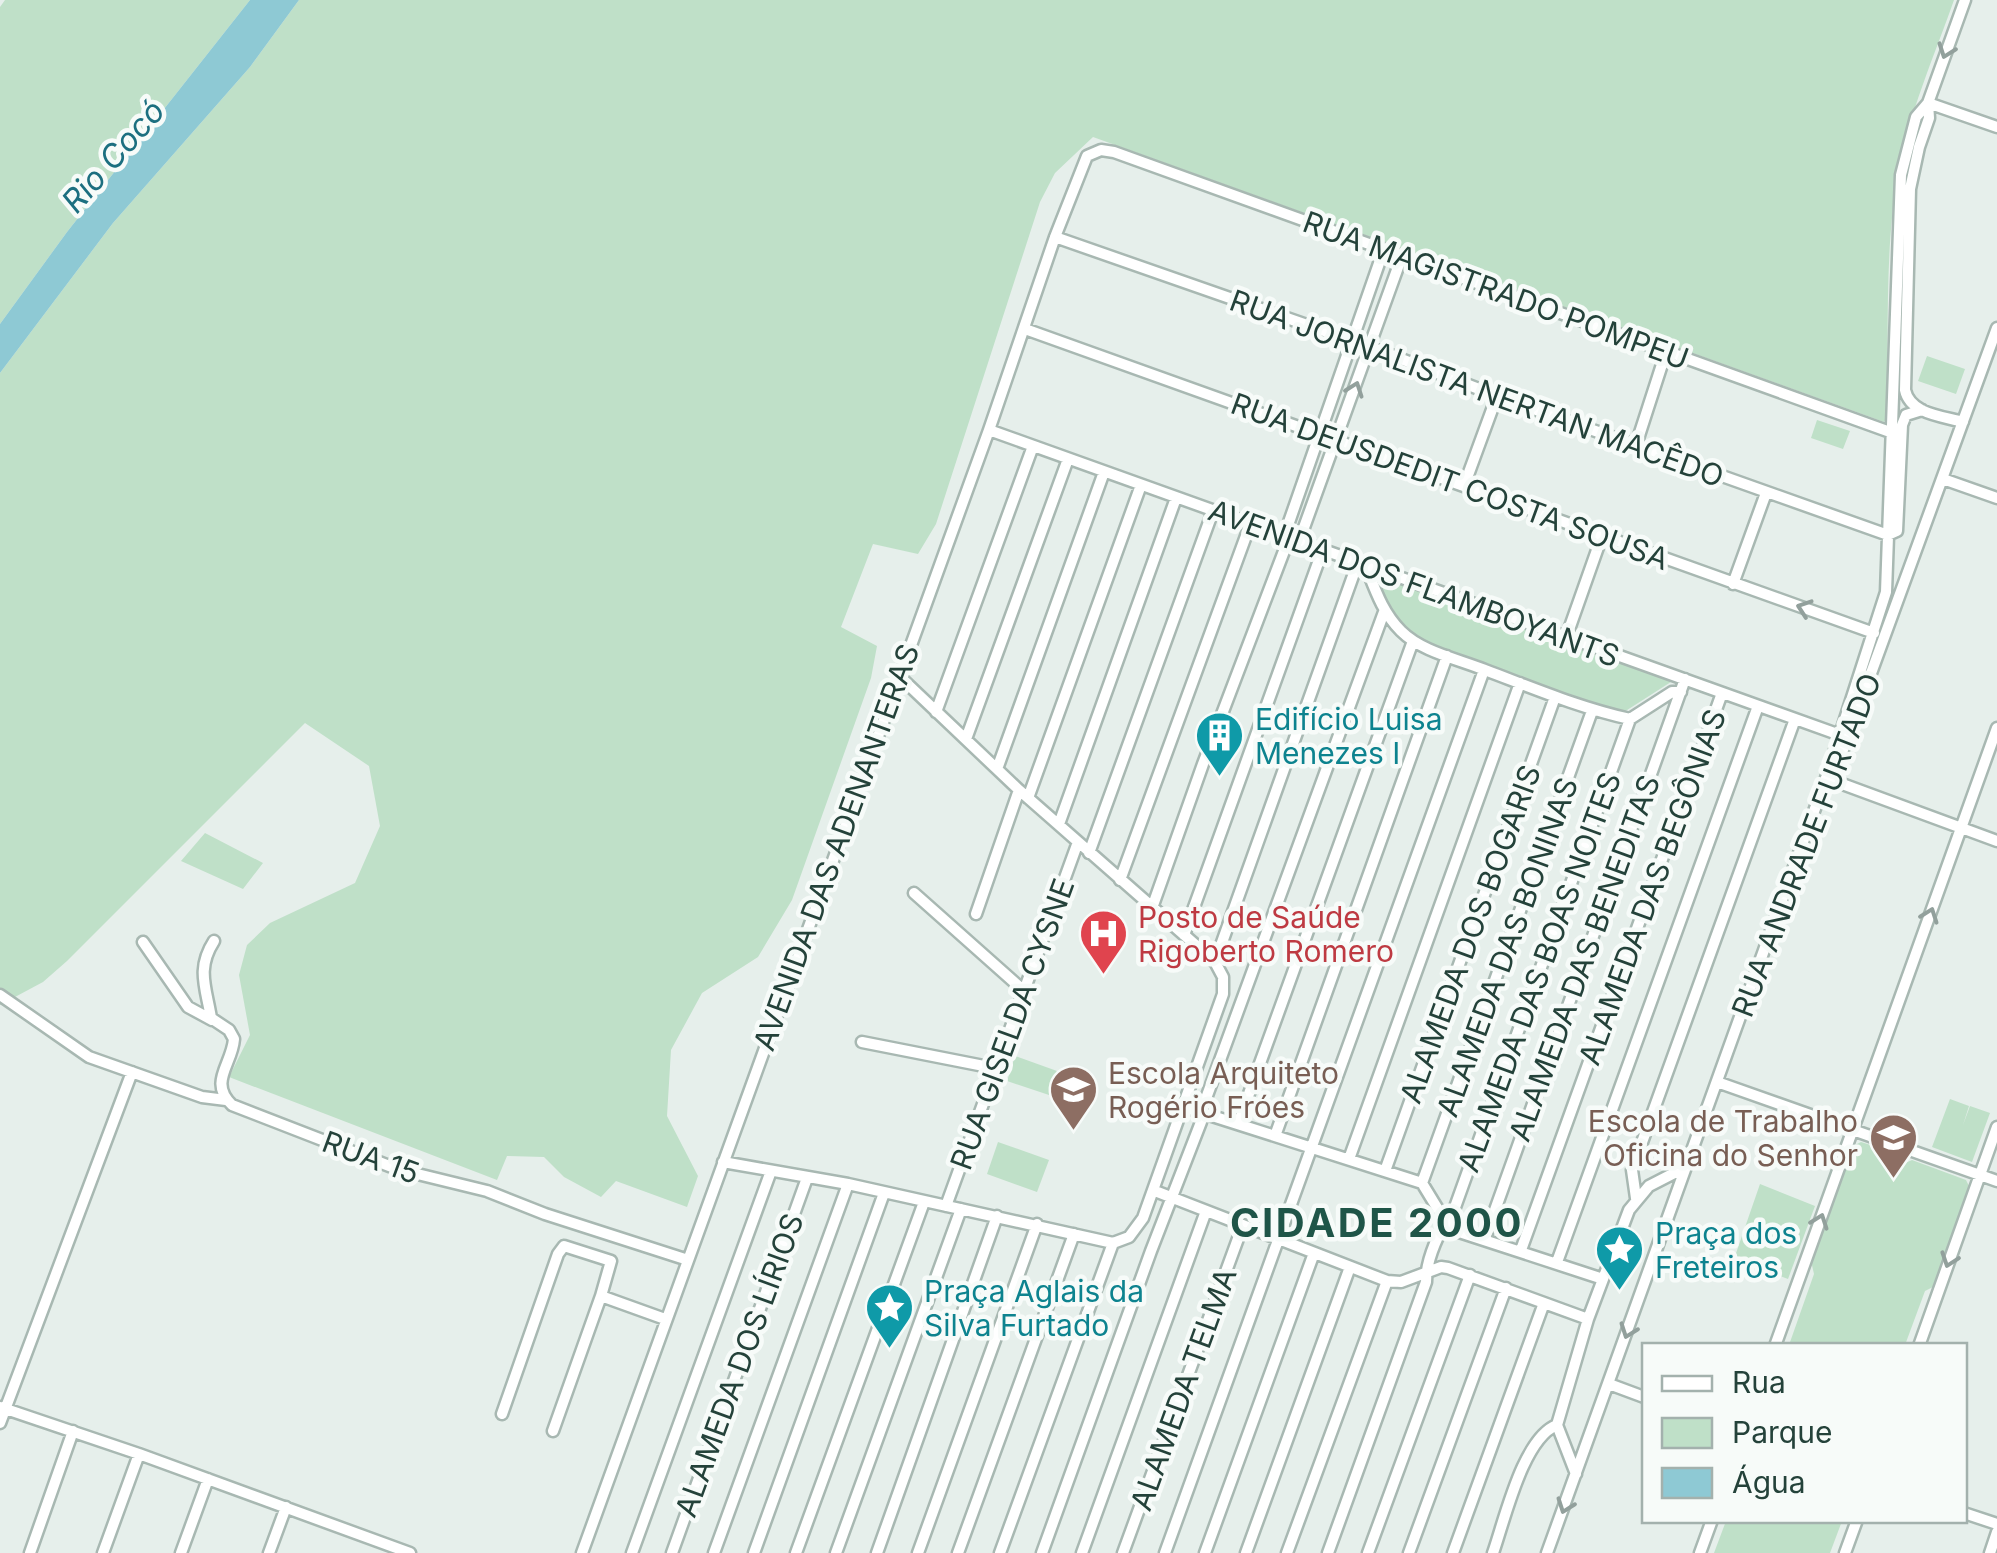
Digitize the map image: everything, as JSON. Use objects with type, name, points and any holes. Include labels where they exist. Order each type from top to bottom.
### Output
[{"type":"street","points":[[1893,533],[1890,432],[1899,342],[1900,175],[1916,117],[1928,103],[1964,0]]},
{"type":"street","points":[[1928,103],[1997,128]]},
{"type":"street","name":"AVENIDA DAS ADENANTERAS","points":[[582,1553],[1025,330],[1055,237],[1082,166],[1088,156],[1101,150]]},
{"type":"street","name":"RUA MAGISTRADO POMPEU","points":[[1101,150],[1890,432]]},
{"type":"street","name":"RUA JORNALISTA NERTAN MACÊDO","points":[[1055,237],[1370,347],[1766,493],[1893,533]]},
{"type":"street","points":[[1152,908],[1290,538],[1288,525],[1384,249]]},
{"type":"street","points":[[1290,538],[1302,533],[1402,256]]},
{"type":"street","name":"RUA ANDRADE FURTADO","points":[[1547,1553],[1832,760],[1844,750],[1997,328]]},
{"type":"street","name":"RUA DEUSDEDIT COSTA SOUSA","points":[[1025,330],[1874,633]]},
{"type":"street","points":[[1899,342],[1906,396],[1922,410],[1963,422]]},
{"type":"street","points":[[1636,445],[1666,352]]},
{"type":"street","points":[[1464,486],[1498,396]]},
{"type":"street","points":[[1832,760],[1886,592],[1902,424],[1906,415],[1922,410]]},
{"type":"street","name":"AVENIDA DOS FLAMBOYANTS","points":[[989,430],[1323,548],[1683,686],[1722,693],[1840,734]]},
{"type":"street","points":[[936,712],[1032,446]]},
{"type":"street","points":[[966,740],[1068,459]]},
{"type":"street","points":[[998,769],[1104,472]]},
{"type":"street","points":[[1942,479],[1997,498]]},
{"type":"street","points":[[976,914],[1141,485]]},
{"type":"street","points":[[1733,584],[1766,493]]},
{"type":"street","points":[[1059,824],[1176,498]]},
{"type":"street","points":[[1089,853],[1213,511]]},
{"type":"street","points":[[1120,880],[1250,525]]},
{"type":"street","points":[[1566,638],[1602,536]]},
{"type":"street","points":[[1184,935],[1323,548]]},
{"type":"street","points":[[1362,563],[1384,612],[1413,641],[1592,712],[1630,719],[1683,686]]},
{"type":"street","points":[[1214,962],[1362,563]]},
{"type":"street","points":[[1042,1553],[1384,612]]},
{"type":"street","points":[[1238,1124],[1413,641]]},
{"type":"street","points":[[1275,1136],[1448,656]]},
{"type":"street","points":[[1165,1553],[1484,670]]},
{"type":"street","points":[[723,1162],[848,1184],[1113,1243],[1128,1237],[1138,1227],[1155,1190],[1223,994],[1222,978],[1214,962],[1024,794],[898,675]]},
{"type":"street","points":[[1350,1159],[1520,684]]},
{"type":"street","name":"ALAMEDA DAS BENEDITAS","points":[[1485,1238],[1683,686]]},
{"type":"street","name":"ALAMEDA DAS BEGÔNIAS","points":[[1521,1250],[1722,693]]},
{"type":"street","name":"ALAMEDA DOS BOGARIS","points":[[1385,1171],[1555,697]]},
{"type":"street","points":[[1557,1262],[1758,706]]},
{"type":"street","name":"ALAMEDA DAS BONINAS","points":[[1422,1182],[1592,712]]},
{"type":"street","name":"ALAMEDA DAS BOAS NOITES","points":[[1328,1553],[1444,1222],[1454,1210],[1630,719]]},
{"type":"street","points":[[1636,1198],[1632,1170],[1794,719]]},
{"type":"street","points":[[1776,1343],[1997,728]]},
{"type":"street","points":[[1826,778],[1997,841]]},
{"type":"street","name":"RUA GISELDA CYSNE","points":[[946,1206],[1078,842]]},
{"type":"street","points":[[914,893],[1024,990]]},
{"type":"street","points":[[213,1020],[202,968],[214,941]]},
{"type":"street","points":[[143,942],[188,1007],[229,1030],[234,1039],[219,1084],[226,1100]]},
{"type":"street","name":"RUA 15","points":[[0,995],[89,1057],[202,1097],[226,1100],[397,1169],[487,1191],[544,1214],[688,1260]]},
{"type":"street","points":[[862,1042],[994,1068]]},
{"type":"street","points":[[0,1422],[132,1072]]},
{"type":"street","points":[[1717,1082],[1997,1182]]},
{"type":"street","points":[[1184,1107],[1422,1182],[1450,1228],[1602,1279]]},
{"type":"street","points":[[1920,1343],[1997,1127]]},
{"type":"street","points":[[1576,1474],[1557,1424],[1588,1318],[1636,1198],[1649,1186],[1686,1167]]},
{"type":"street","points":[[632,1553],[771,1171]]},
{"type":"street","name":"ALAMEDA DOS LÍRIOS","points":[[672,1553],[807,1178]]},
{"type":"street","points":[[714,1553],[848,1184]]},
{"type":"street","points":[[1155,1190],[1387,1281],[1401,1282],[1442,1267],[1588,1318]]},
{"type":"street","points":[[754,1553],[884,1193]]},
{"type":"street","points":[[796,1553],[924,1202]]},
{"type":"street","points":[[836,1553],[961,1209]]},
{"type":"street","points":[[1082,1553],[1206,1211]]},
{"type":"street","points":[[877,1553],[997,1216]]},
{"type":"street","points":[[918,1553],[1037,1224]]},
{"type":"street","name":"ALAMEDA TELMA","points":[[1124,1553],[1243,1225]]},
{"type":"street","points":[[958,1553],[1074,1234]]},
{"type":"street","points":[[1000,1553],[1113,1243]]},
{"type":"street","points":[[502,1414],[558,1254],[564,1246],[611,1262],[553,1432]]},
{"type":"street","points":[[1205,1553],[1314,1254]]},
{"type":"street","points":[[1246,1553],[1350,1267]]},
{"type":"street","points":[[1368,1553],[1470,1275]]},
{"type":"street","points":[[1287,1553],[1387,1281]]},
{"type":"street","points":[[1410,1553],[1506,1288]]},
{"type":"street","points":[[600,1296],[665,1319]]},
{"type":"street","points":[[1453,1553],[1544,1302]]},
{"type":"street","points":[[1608,1384],[1642,1396]]},
{"type":"street","points":[[3,1408],[208,1478],[408,1553]]},
{"type":"street","points":[[1493,1553],[1531,1449],[1546,1429],[1557,1424]]},
{"type":"street","points":[[30,1553],[73,1431]]},
{"type":"street","points":[[103,1553],[139,1454]]},
{"type":"street","points":[[181,1553],[208,1478]]},
{"type":"street","points":[[269,1553],[286,1507]]},
{"type":"street","points":[[1967,1513],[1997,1524]]},
{"type":"street","points":[[1700,1553],[1711,1523]]},
{"type":"street","points":[[1845,1553],[1856,1523]]},
{"type":"street","points":[[1990,1553],[1997,1532]]},
{"type":"green space","points":[[5,0],[250,0],[67,232],[0,324],[0,7]]},
{"type":"green space","points":[[299,0],[1954,0],[1915,108],[1898,175],[1889,265],[1884,422],[1093,137],[1055,173],[1040,202],[936,524],[918,554],[873,544],[841,627],[877,646],[871,678],[792,900],[758,957],[702,993],[671,1050],[667,1116],[698,1176],[687,1207],[616,1181],[601,1197],[564,1177],[544,1157],[507,1156],[497,1180],[229,1077],[250,1035],[239,975],[247,945],[270,923],[355,883],[380,826],[369,766],[305,723],[67,961],[43,982],[0,1005],[0,373],[113,223],[250,67]]},
{"type":"green space","points":[[1927,356],[1965,369],[1956,394],[1918,381]]},
{"type":"green space","points":[[1817,420],[1850,431],[1843,449],[1811,438]]},
{"type":"green space","points":[[1381,577],[1674,680],[1624,712],[1601,710],[1418,639],[1390,606],[1379,582]]},
{"type":"green space","points":[[205,833],[263,863],[243,889],[181,861]]},
{"type":"green space","points":[[1015,1056],[1057,1071],[1049,1095],[1007,1081]]},
{"type":"green space","points":[[1950,1099],[1969,1106],[1963,1125],[1970,1106],[1990,1113],[1972,1162],[1932,1147]]},
{"type":"green space","points":[[998,1142],[1049,1160],[1037,1192],[987,1174]]},
{"type":"green space","points":[[1861,1142],[1877,1147],[1881,1156],[1903,1164],[1912,1160],[1966,1180],[1969,1186],[1933,1287],[1925,1291],[1906,1343],[1790,1343],[1814,1274],[1811,1261],[1853,1146]]},
{"type":"green space","points":[[1760,1184],[1815,1206],[1788,1279],[1734,1259]]},
{"type":"green space","points":[[1725,1523],[1841,1523],[1830,1553],[1714,1553]]},
{"type":"water","name":"Rio Cocó","points":[[250,0],[299,0],[250,67],[113,223],[0,373],[0,324],[67,232]]},
{"type":"place","name":"Edifício Luisa Menezes I","points":[[1220,778]]},
{"type":"place","name":"Posto de Saúde Rigoberto Romero","points":[[1103,976]]},
{"type":"place","name":"Escola Arquiteto Rogério Fróes","points":[[1073,1132]]},
{"type":"place","name":"Escola de Trabalho Oficina do Senhor","points":[[1893,1180]]},
{"type":"place","name":"Praça dos Freteiros","points":[[1620,1292]]},
{"type":"place","name":"Praça Aglais da Silva Furtado","points":[[889,1350]]},
{"type":"district","name":"CIDADE 2000","points":[[1377,1222]]}]
